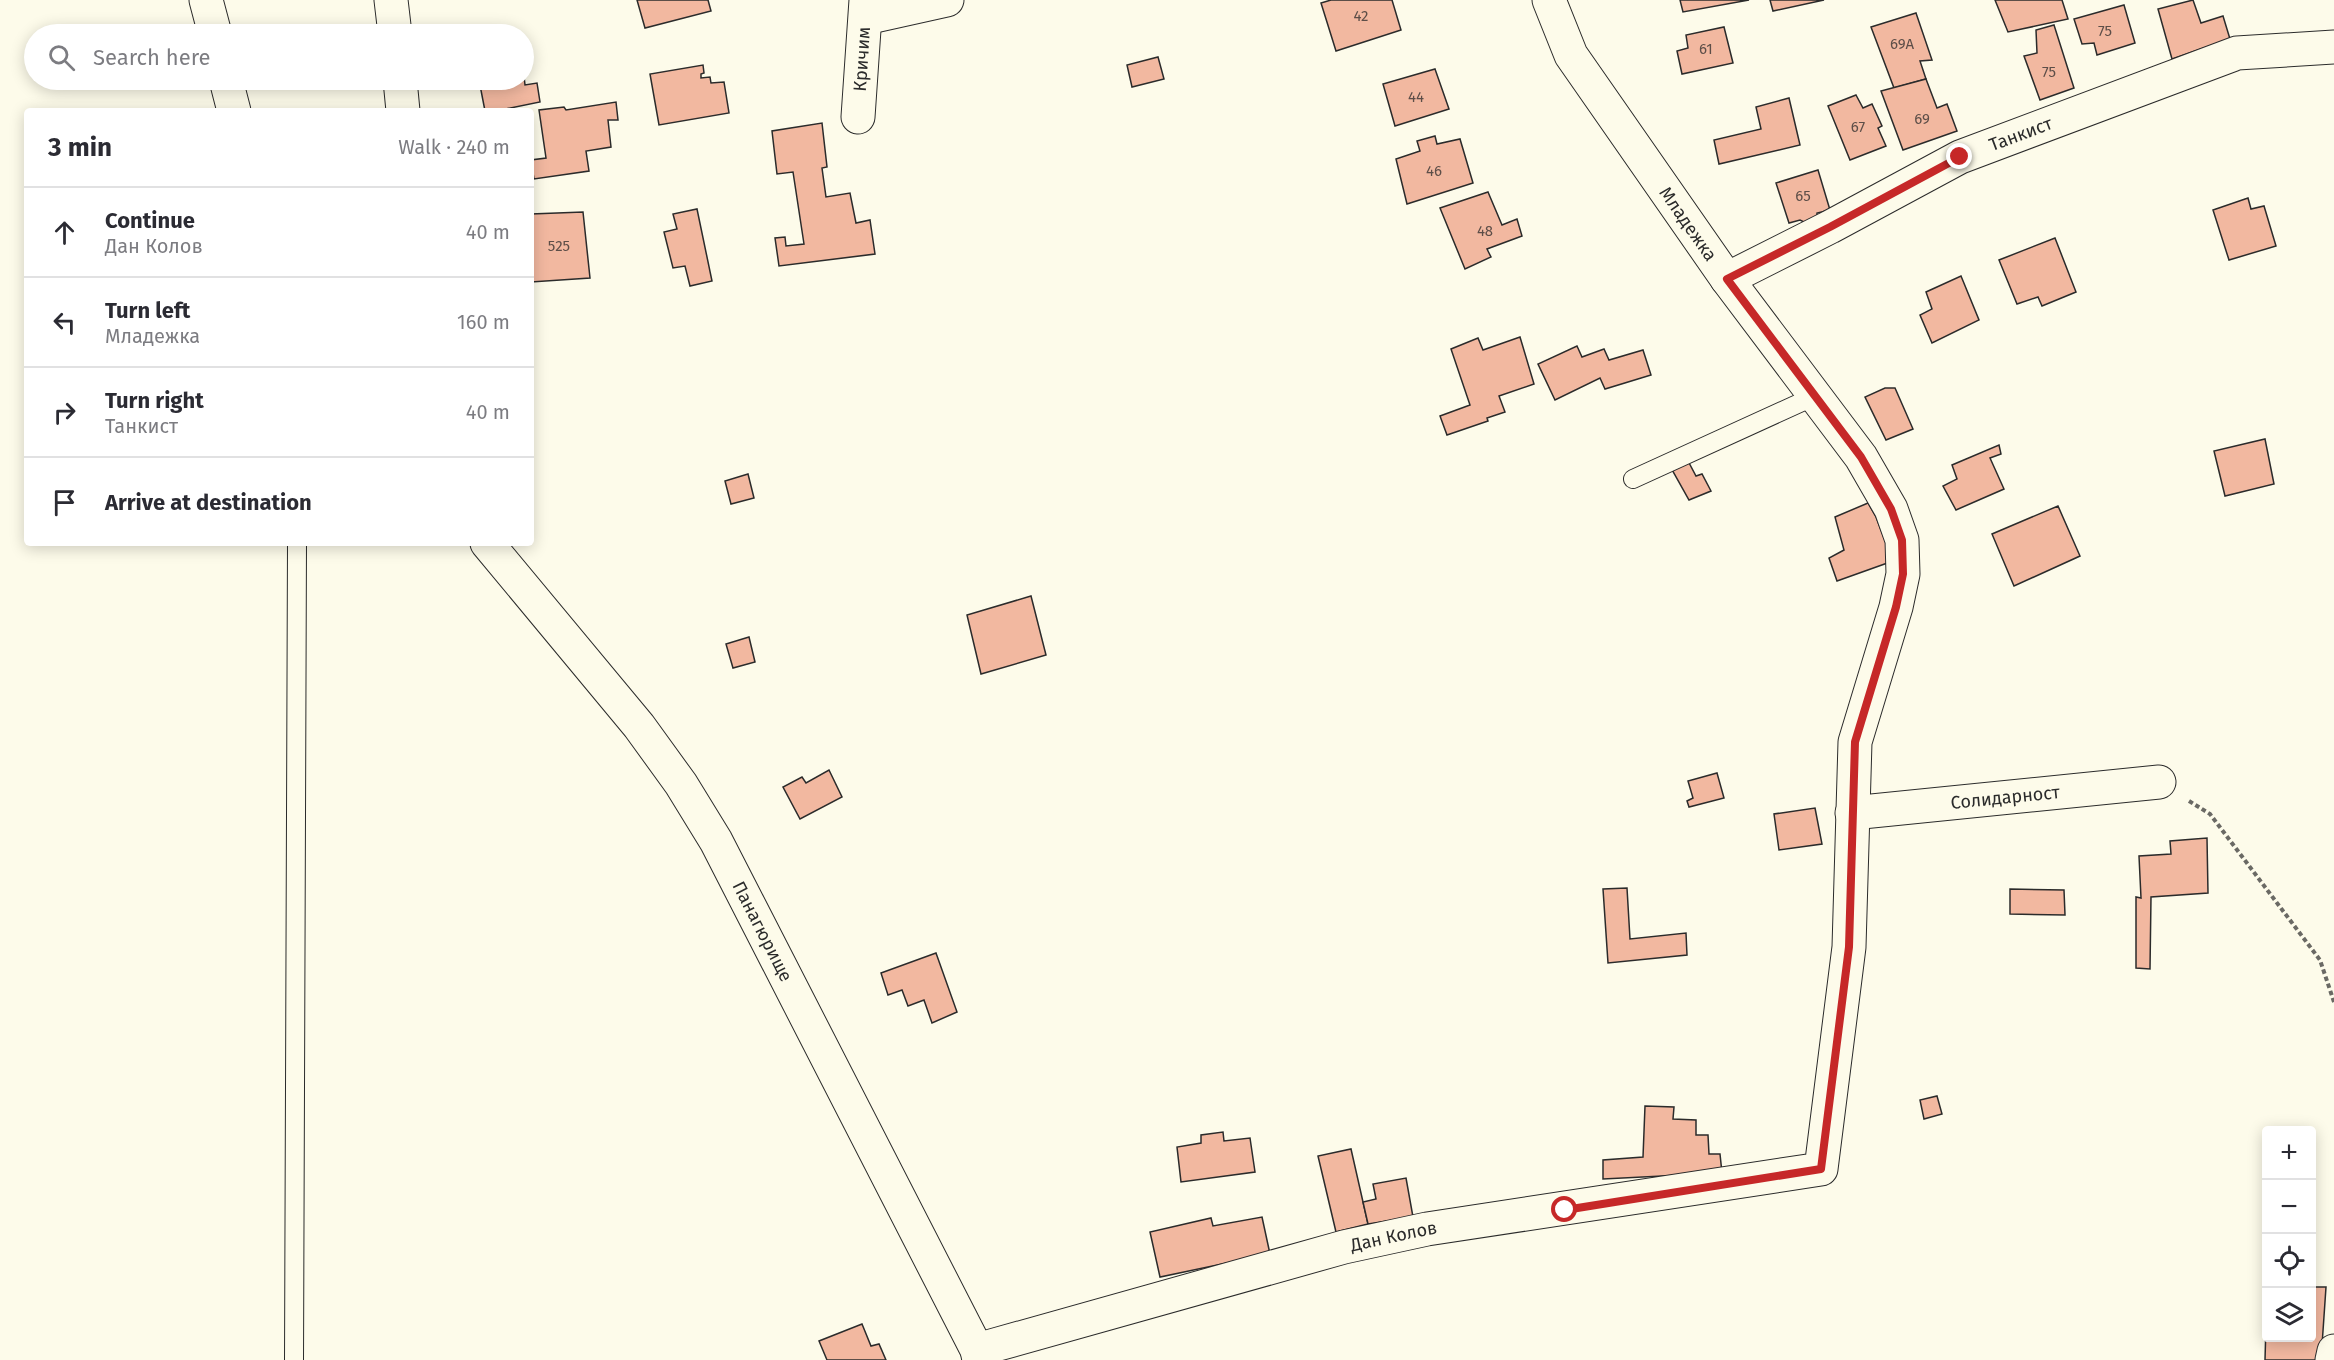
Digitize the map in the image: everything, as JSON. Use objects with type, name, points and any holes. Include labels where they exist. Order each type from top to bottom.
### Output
[{"type":"street","points":[[206,0],[212,24]]},
{"type":"street","points":[[391,0],[394,24]]},
{"type":"street","points":[[866,9],[947,0]]},
{"type":"street","name":"Младежка","points":[[1549,0],[1571,55],[1727,279],[1861,457],[1891,509],[1902,540],[1903,574],[1896,607],[1855,742],[1849,947],[1821,1169]]},
{"type":"street","name":"Кричим","points":[[858,117],[866,9]]},
{"type":"street","name":"Танкист","points":[[1727,279],[1960,157],[2237,53],[2334,47]]},
{"type":"street","points":[[229,90],[233,108]]},
{"type":"street","points":[[401,90],[403,108]]},
{"type":"street","name":"Панагюрище","points":[[489,546],[639,726],[681,784],[716,841],[978,1355]]},
{"type":"street","name":"Солидарност","points":[[1852,813],[2159,782]]},
{"type":"street","name":"Дан Колов","points":[[978,1355],[1344,1247],[1426,1229],[1821,1169]]},
{"type":"street","points":[[2332,1360],[2334,1351]]},
{"type":"lane","points":[[1633,479],[1815,396]]},
{"type":"lane","points":[[294,1360],[297,546]]},
{"type":"path","points":[[2159,782],[2210,814],[2320,960],[2334,1002]]},
{"type":"building","points":[[637,0],[708,0],[711,11],[645,28]]},
{"type":"building","points":[[1331,0],[1392,0],[1401,30],[1336,51],[1321,3]]},
{"type":"building","points":[[1680,0],[1749,0],[1683,12]]},
{"type":"building","points":[[1770,0],[1824,0],[1773,11]]},
{"type":"building","points":[[1995,0],[2062,0],[2068,19],[2008,32]]},
{"type":"building","points":[[2193,0],[2201,23],[2223,16],[2230,39],[2172,59],[2158,9]]},
{"type":"building","points":[[2124,5],[2135,43],[2097,55],[2094,43],[2082,44],[2074,19]]},
{"type":"building","points":[[1916,13],[1932,60],[1920,61],[1926,79],[1894,88],[1871,27]]},
{"type":"building","points":[[2054,25],[2074,88],[2040,100],[2024,56],[2037,53],[2036,30]]},
{"type":"building","points":[[1724,27],[1733,63],[1682,74],[1677,51],[1688,48],[1686,35]]},
{"type":"building","points":[[1158,57],[1164,79],[1132,87],[1127,65]]},
{"type":"building","points":[[703,65],[704,73],[701,74],[701,78],[710,77],[711,83],[724,82],[729,113],[659,125],[650,74]]},
{"type":"building","points":[[1435,69],[1449,109],[1395,126],[1383,84]]},
{"type":"building","points":[[1926,79],[1937,108],[1947,104],[1957,131],[1903,150],[1881,91]]},
{"type":"building","points":[[537,83],[540,102],[511,108],[484,108],[481,90],[534,90],[534,84]]},
{"type":"building","points":[[1856,95],[1863,108],[1872,104],[1882,126],[1878,128],[1886,146],[1850,160],[1828,106]]},
{"type":"building","points":[[1789,98],[1800,145],[1719,164],[1714,140],[1761,129],[1756,107]]},
{"type":"building","points":[[616,102],[618,120],[608,120],[611,147],[586,151],[589,171],[534,179],[534,160],[546,158],[539,110],[564,107],[566,110]]},
{"type":"building","points":[[822,123],[827,167],[822,168],[826,197],[850,193],[856,223],[870,220],[875,254],[779,266],[775,238],[785,237],[786,246],[804,244],[793,172],[777,174],[772,131]]},
{"type":"building","points":[[1435,136],[1437,144],[1460,139],[1473,183],[1407,204],[1396,159],[1420,151],[1417,141]]},
{"type":"building","points":[[1818,170],[1830,210],[1817,213],[1817,217],[1806,223],[1800,220],[1789,223],[1776,183]]},
{"type":"building","points":[[1488,192],[1502,225],[1517,219],[1522,236],[1487,249],[1491,257],[1465,269],[1440,208]]},
{"type":"building","points":[[2248,198],[2251,209],[2264,206],[2276,246],[2229,260],[2213,210]]},
{"type":"building","points":[[697,209],[712,281],[690,286],[685,266],[673,268],[664,232],[677,229],[673,214]]},
{"type":"building","points":[[583,212],[590,278],[534,282],[534,214]]},
{"type":"building","points":[[2055,238],[2076,292],[2042,306],[2038,297],[2017,304],[1999,260]]},
{"type":"building","points":[[1961,276],[1979,320],[1932,343],[1920,315],[1932,309],[1926,292]]},
{"type":"building","points":[[1520,337],[1534,384],[1499,396],[1505,412],[1487,418],[1488,421],[1447,435],[1440,416],[1470,405],[1451,349],[1478,338],[1483,350]]},
{"type":"building","points":[[1577,346],[1582,357],[1604,349],[1609,360],[1643,350],[1651,375],[1605,389],[1600,378],[1555,400],[1538,364]]},
{"type":"building","points":[[1885,388],[1895,388],[1913,429],[1886,440],[1865,397]]},
{"type":"building","points":[[2265,439],[2274,484],[2225,496],[2214,451]]},
{"type":"building","points":[[1999,445],[2001,454],[1990,458],[2004,489],[1956,510],[1943,486],[1957,479],[1952,465]]},
{"type":"building","points":[[1687,459],[1696,476],[1702,474],[1711,491],[1689,500],[1670,466]]},
{"type":"building","points":[[748,474],[754,498],[731,504],[725,481]]},
{"type":"building","points":[[1868,503],[1876,517],[1893,561],[1837,581],[1829,558],[1844,550],[1835,517]]},
{"type":"building","points":[[2058,506],[2080,556],[2014,586],[1992,534]]},
{"type":"building","points":[[1031,596],[1046,655],[981,674],[967,615]]},
{"type":"building","points":[[749,637],[755,662],[733,668],[726,644]]},
{"type":"building","points":[[829,770],[842,797],[800,819],[783,787],[802,777],[806,783]]},
{"type":"building","points":[[1717,773],[1724,798],[1689,807],[1687,801],[1693,798],[1688,781]]},
{"type":"building","points":[[1815,808],[1822,844],[1779,850],[1774,814]]},
{"type":"building","points":[[2207,838],[2208,893],[2151,897],[2150,969],[2136,968],[2136,897],[2141,898],[2139,856],[2171,854],[2170,841]]},
{"type":"building","points":[[1627,888],[1630,939],[1686,933],[1687,955],[1608,963],[1603,889]]},
{"type":"building","points":[[2010,889],[2064,890],[2065,915],[2010,914]]},
{"type":"building","points":[[936,953],[957,1012],[932,1023],[924,1000],[908,1006],[902,990],[888,995],[881,973]]},
{"type":"building","points":[[1937,1096],[1942,1114],[1924,1119],[1920,1100]]},
{"type":"building","points":[[1645,1106],[1674,1107],[1673,1119],[1696,1120],[1696,1135],[1708,1135],[1709,1154],[1720,1154],[1722,1173],[1603,1179],[1603,1160],[1643,1157]]},
{"type":"building","points":[[1223,1132],[1224,1141],[1250,1138],[1255,1172],[1181,1182],[1177,1147],[1201,1143],[1201,1135]]},
{"type":"building","points":[[1351,1149],[1368,1224],[1336,1232],[1318,1156]]},
{"type":"building","points":[[1406,1178],[1413,1217],[1368,1224],[1363,1202],[1376,1199],[1373,1184]]},
{"type":"building","points":[[1262,1217],[1270,1254],[1160,1277],[1150,1232],[1211,1218],[1213,1226]]},
{"type":"building","points":[[2316,1287],[2326,1287],[2321,1360],[2265,1360],[2266,1342],[2316,1342]]},
{"type":"building","points":[[862,1324],[871,1346],[879,1344],[886,1360],[827,1360],[819,1341]]},
{"type":"route","points":[[1565,1210],[1821,1169],[1849,947],[1855,742],[1896,607],[1903,574],[1902,540],[1891,509],[1861,457],[1727,279],[1960,157]]}]
